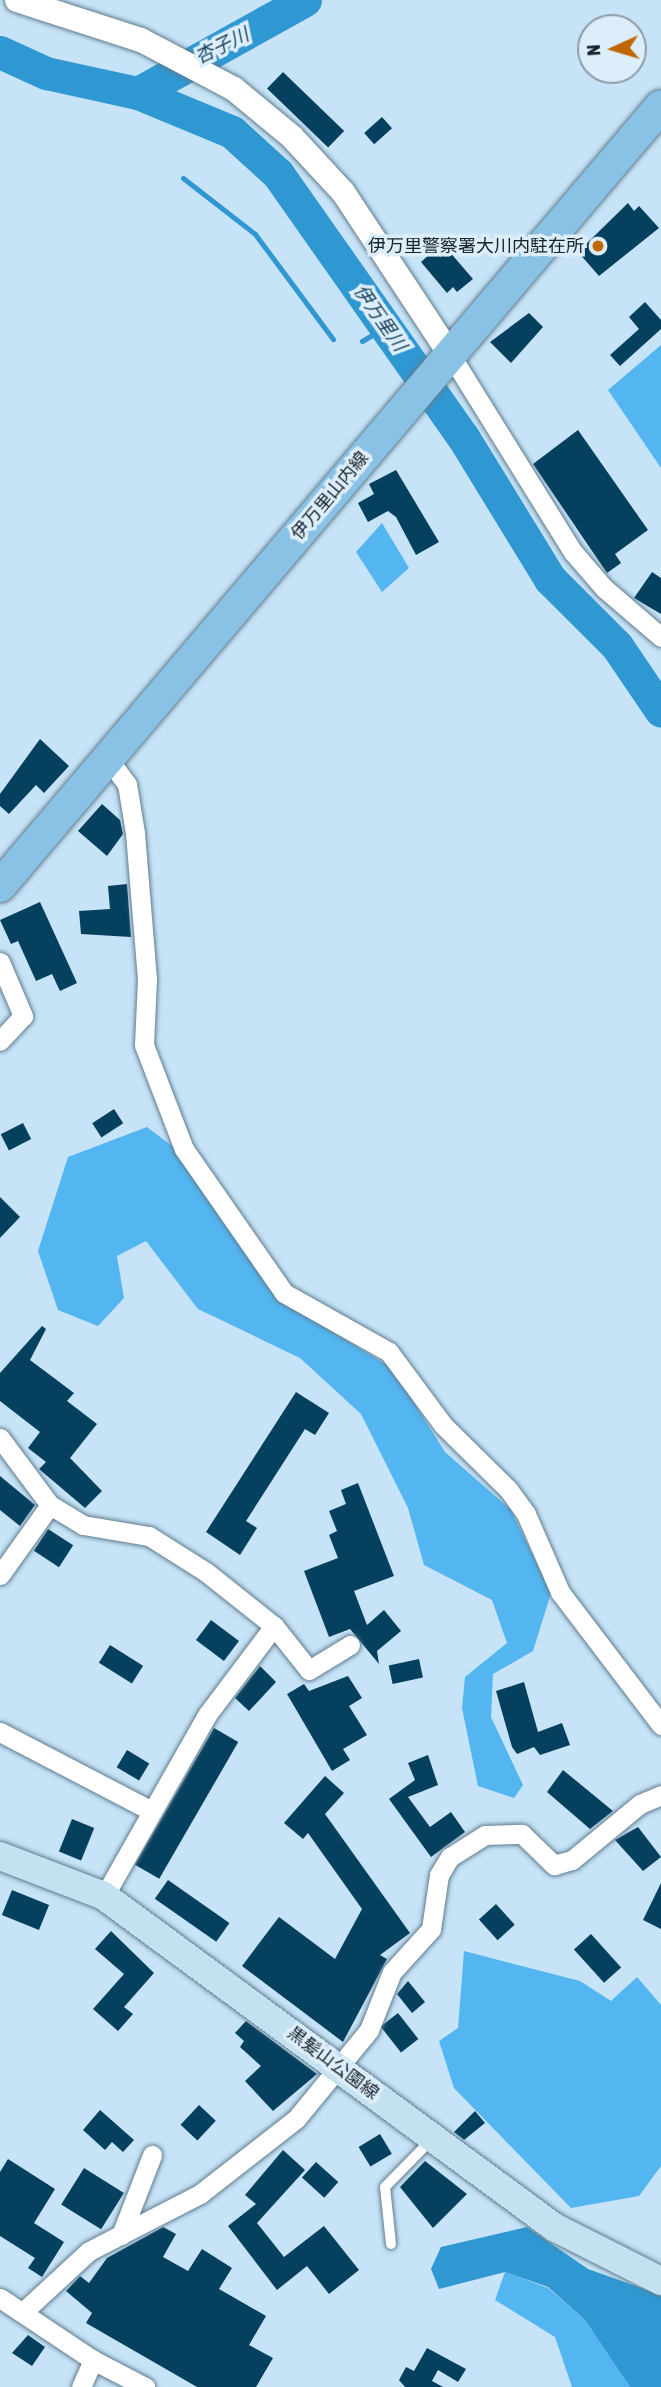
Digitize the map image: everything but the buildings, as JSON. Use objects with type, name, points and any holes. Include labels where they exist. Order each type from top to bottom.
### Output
[{"type":"main road","name":"伊万里山内線","points":[[0,886],[661,106]]},
{"type":"main road","name":"黒髪山公園線","points":[[0,1856],[104,1896],[582,2244],[661,2281]]},
{"type":"street","points":[[18,0],[141,40],[234,89],[292,137],[343,192],[572,552],[604,588],[661,637]]},
{"type":"street","points":[[108,759],[127,784],[135,833],[148,979],[144,1045],[184,1149],[284,1293],[389,1352],[443,1425],[508,1489],[526,1514],[560,1592],[661,1725]]},
{"type":"street","points":[[0,962],[23,1016],[0,1041]]},
{"type":"street","points":[[0,1438],[50,1505],[83,1525],[149,1536],[206,1572],[275,1626],[309,1671],[350,1645]]},
{"type":"street","points":[[0,1575],[50,1505]]},
{"type":"street","points":[[104,1896],[207,1716],[275,1626]]},
{"type":"street","points":[[0,1732],[152,1811]]},
{"type":"street","points":[[24,2311],[89,2251],[201,2194],[296,2119],[369,2030],[392,1972],[431,1929],[439,1875],[450,1857],[485,1835],[522,1834],[554,1865],[572,1860],[640,1804],[661,1795]]},
{"type":"street","points":[[121,2235],[152,2155]]},
{"type":"street","points":[[0,2298],[24,2311],[93,2360],[145,2387]]},
{"type":"street","points":[[81,2387],[93,2360]]},
{"type":"lane","points":[[391,2245],[385,2187],[433,2138]]},
{"type":"shaded area","points":[[661,345],[661,468],[608,390]]},
{"type":"shaded area","points":[[382,523],[409,568],[382,592],[356,552]]},
{"type":"shaded area","points":[[147,1127],[176,1149],[279,1300],[392,1368],[445,1452],[511,1510],[551,1593],[533,1651],[493,1674],[491,1717],[523,1785],[514,1798],[478,1786],[462,1708],[465,1677],[507,1643],[492,1600],[424,1565],[408,1508],[361,1414],[300,1358],[198,1309],[146,1241],[117,1256],[124,1298],[98,1326],[58,1310],[38,1251],[68,1157]]},
{"type":"shaded area","points":[[464,1951],[580,1981],[611,2001],[637,1977],[661,2005],[661,2166],[639,2196],[571,2208],[454,2088],[439,2041],[458,2028]]},
{"type":"shaded area","points":[[527,2227],[588,2269],[661,2295],[661,2387],[630,2387],[585,2320],[548,2287],[505,2272],[439,2289],[431,2269],[441,2247]]},
{"type":"shaded area","points":[[505,2272],[548,2288],[585,2320],[630,2387],[572,2387],[555,2337],[495,2300]]},
{"type":"waterway","name":"杏子川","points":[[138,93],[305,0]]},
{"type":"waterway","name":"伊万里川","points":[[0,52],[46,73],[138,93],[232,132],[278,174],[463,437],[550,579],[617,646],[661,711]]},
{"type":"waterway","points":[[183,178],[255,234],[333,339]]},
{"type":"waterway","points":[[362,341],[385,327]]},
{"type":"place","name":"伊万里警察署大川内駐在所","points":[[598,246]]}]
